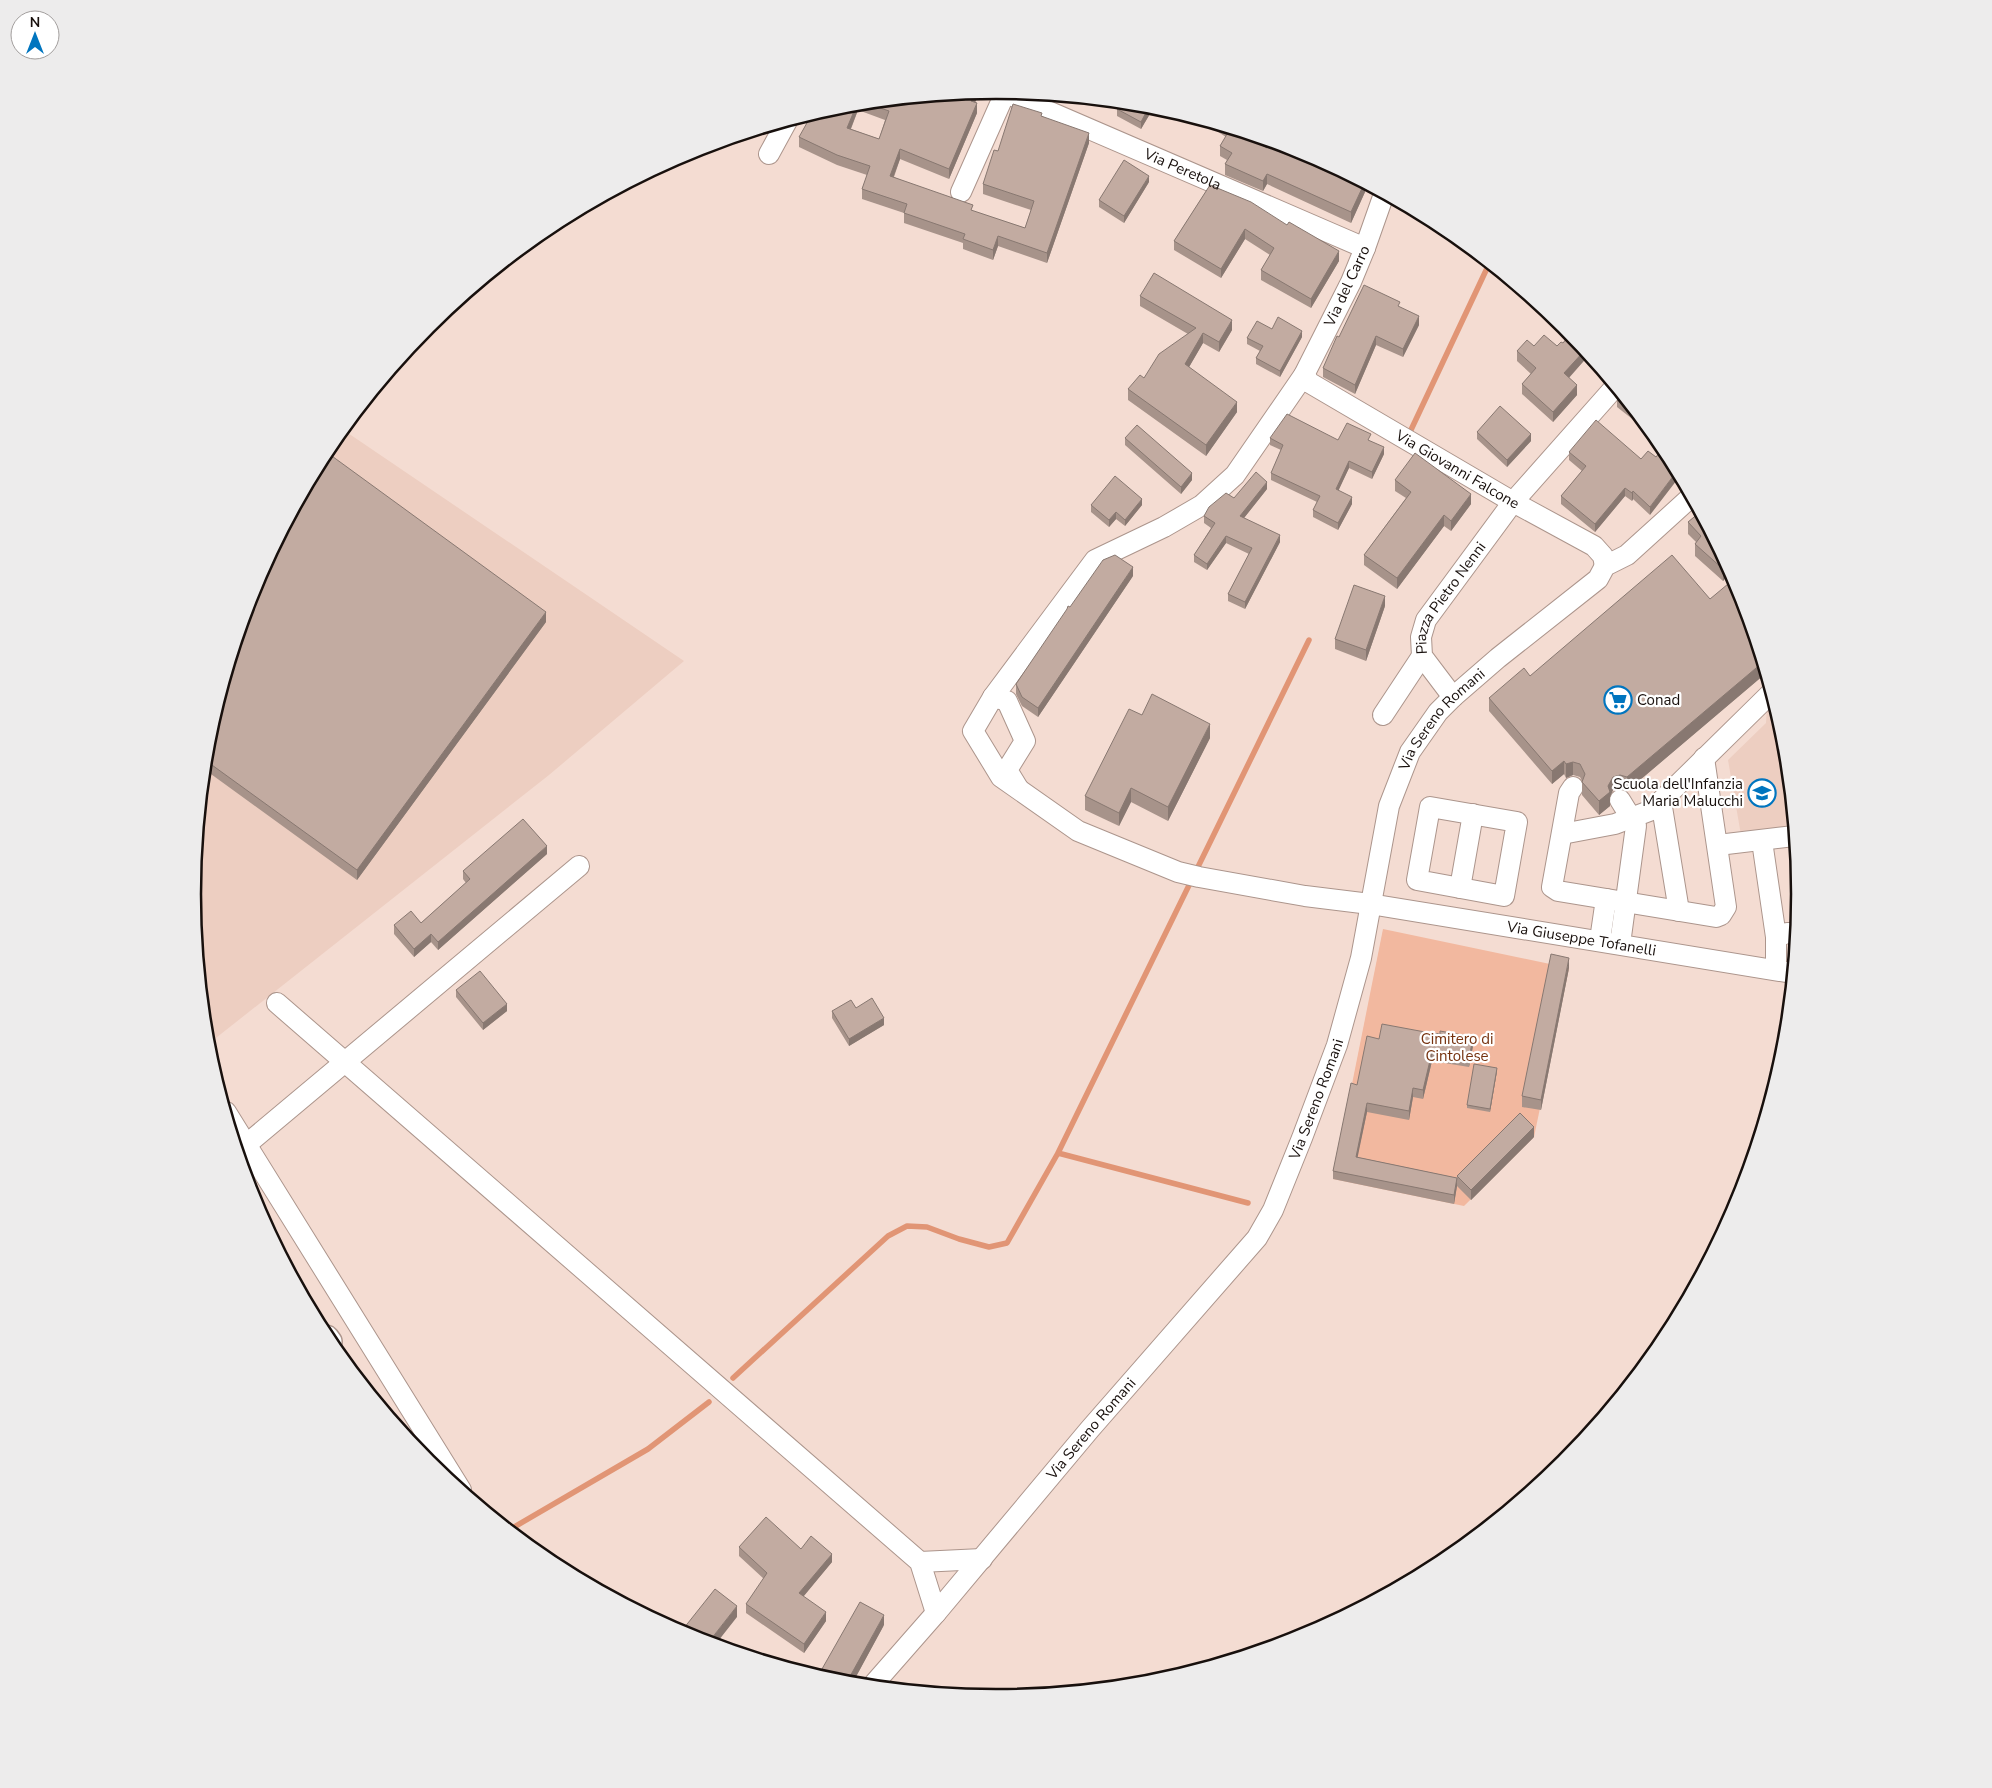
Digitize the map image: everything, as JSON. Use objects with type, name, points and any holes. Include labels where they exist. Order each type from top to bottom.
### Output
[{"type":"street","points":[[961,192],[999,99]]},
{"type":"street","name":"Via Peretola","points":[[1019,99],[1366,248]]},
{"type":"street","points":[[769,154],[783,128]]},
{"type":"street","name":"Via del Carro","points":[[993,697],[1094,560],[1164,527],[1194,509],[1235,475],[1304,375],[1351,282],[1366,248],[1382,199]]},
{"type":"street","name":"Via Giovanni Falcone","points":[[1304,375],[1310,383],[1514,502],[1594,546],[1603,556],[1605,566]]},
{"type":"street","name":"Piazza Pietro Nenni","points":[[1453,696],[1422,656],[1421,637],[1426,620],[1514,502],[1611,391]]},
{"type":"street","name":"Via Sereno Romani","points":[[878,1680],[936,1614],[1090,1429],[1258,1238],[1273,1210],[1337,1045],[1361,958],[1389,806],[1410,752],[1453,696],[1598,579],[1605,566],[1627,555],[1687,500]]},
{"type":"street","points":[[1383,715],[1422,656]]},
{"type":"street","points":[[993,697],[1008,701],[1025,741],[1007,770],[1019,790]]},
{"type":"street","name":"Via Giuseppe Tofanelli","points":[[993,697],[973,731],[1001,777],[1078,831],[1178,872],[1305,896],[1370,904],[1600,940],[1784,971]]},
{"type":"street","points":[[1562,834],[1615,824],[1652,810],[1766,698]]},
{"type":"street","points":[[1573,787],[1569,793],[1552,887],[1558,891],[1716,917],[1725,911],[1726,907],[1704,758]]},
{"type":"street","points":[[1600,940],[1616,901],[1636,826],[1620,800]]},
{"type":"street","points":[[1661,801],[1679,911]]},
{"type":"street","points":[[1430,807],[1517,822],[1504,896],[1452,886],[1417,880],[1430,807]]},
{"type":"street","points":[[1438,915],[1452,886],[1473,814]]},
{"type":"street","points":[[1718,845],[1789,837]]},
{"type":"street","points":[[1762,841],[1776,938],[1784,971]]},
{"type":"street","points":[[247,1144],[579,866]]},
{"type":"street","points":[[1616,901],[1620,944]]},
{"type":"street","points":[[1776,938],[1790,933]]},
{"type":"street","points":[[277,1003],[920,1562],[936,1614]]},
{"type":"street","points":[[236,1128],[448,1470]]},
{"type":"street","points":[[920,1562],[982,1559]]},
{"type":"shaded area","points":[[348,433],[684,661],[549,775],[214,1039],[202,946],[201,894],[202,842],[216,739],[228,688],[243,638],[261,590],[307,496]]},
{"type":"shaded area","name":"Scuola dell'Infanzia Maria Malucchi","points":[[1768,706],[1776,739],[1788,828],[1741,835],[1728,760],[1766,723]]},
{"type":"green space","name":"Cimitero di Cintolese","points":[[1383,929],[1569,968],[1534,1137],[1464,1206],[1333,1179]]},
{"type":"building","points":[[972,99],[971,101],[977,103],[949,169],[900,149],[890,176],[973,205],[971,210],[1025,228],[1034,201],[983,184],[994,150],[998,151],[1013,104],[1042,113],[1041,116],[1089,133],[1047,253],[998,236],[993,250],[963,239],[965,234],[904,213],[907,204],[862,189],[870,166],[837,155],[799,137],[808,122],[854,112],[847,128],[879,139],[889,111],[880,108],[944,100]]},
{"type":"building","points":[[1117,109],[1146,113],[1141,122]]},
{"type":"building","points":[[1227,134],[1300,159],[1362,188],[1351,212],[1267,174],[1263,181],[1225,164],[1232,153],[1220,146]]},
{"type":"building","points":[[1124,160],[1149,176],[1124,216],[1099,200]]},
{"type":"building","points":[[1210,185],[1251,202],[1287,225],[1289,222],[1339,251],[1311,299],[1261,270],[1274,248],[1245,229],[1221,269],[1174,241]]},
{"type":"building","points":[[1154,273],[1232,320],[1219,342],[1203,333],[1185,364],[1237,402],[1206,445],[1128,389],[1140,375],[1144,378],[1159,354],[1196,328],[1140,296]]},
{"type":"building","points":[[1364,285],[1400,302],[1398,306],[1419,316],[1403,349],[1376,336],[1355,385],[1323,368],[1337,336],[1339,337]]},
{"type":"building","points":[[1278,317],[1302,331],[1280,371],[1256,358],[1263,346],[1247,338],[1257,321],[1272,329]]},
{"type":"building","points":[[1544,335],[1557,346],[1561,342],[1563,343],[1565,340],[1580,355],[1564,373],[1577,385],[1553,412],[1522,384],[1536,368],[1517,351],[1527,340],[1534,346]]},
{"type":"building","points":[[1500,406],[1531,434],[1507,460],[1477,432]]},
{"type":"building","points":[[1287,414],[1338,440],[1347,423],[1371,434],[1368,440],[1384,447],[1372,472],[1349,461],[1336,489],[1352,497],[1338,523],[1313,510],[1320,496],[1271,473],[1283,445],[1270,438]]},
{"type":"building","points":[[1596,420],[1641,459],[1648,451],[1656,457],[1658,454],[1673,477],[1650,507],[1633,491],[1632,493],[1625,488],[1595,524],[1561,496],[1586,466],[1569,452]]},
{"type":"building","points":[[1137,425],[1192,473],[1181,487],[1125,438]]},
{"type":"building","points":[[1415,453],[1471,494],[1451,521],[1444,515],[1397,578],[1364,555],[1411,492],[1395,480]]},
{"type":"building","points":[[332,456],[546,612],[357,870],[212,765],[228,688],[243,638],[261,590],[307,496]]},
{"type":"building","points":[[1256,472],[1267,482],[1240,516],[1280,535],[1245,602],[1228,594],[1252,548],[1226,536],[1207,564],[1194,555],[1215,523],[1204,516],[1209,507],[1226,493],[1234,498]]},
{"type":"building","points":[[1115,476],[1142,499],[1125,520],[1116,512],[1109,520],[1091,505]]},
{"type":"building","points":[[1695,516],[1720,567],[1695,544],[1701,536],[1688,522]]},
{"type":"building","points":[[1115,555],[1133,567],[1038,708],[1022,697],[1016,684],[1068,606],[1070,607],[1103,560]]},
{"type":"building","name":"Conad","points":[[1672,555],[1710,599],[1729,585],[1758,667],[1627,777],[1620,775],[1613,777],[1608,786],[1610,792],[1599,801],[1582,782],[1585,774],[1580,764],[1573,762],[1566,764],[1564,761],[1552,771],[1489,698],[1524,668],[1530,676]]},
{"type":"building","points":[[1354,585],[1385,596],[1366,650],[1335,639]]},
{"type":"building","points":[[1152,694],[1210,724],[1168,807],[1131,788],[1119,813],[1085,796],[1129,709],[1142,715]]},
{"type":"building","points":[[523,819],[547,846],[438,942],[431,934],[414,949],[394,925],[411,911],[421,923],[470,879],[463,871]]},
{"type":"building","points":[[1551,954],[1569,958],[1541,1100],[1522,1096]]},
{"type":"building","points":[[480,971],[507,1004],[483,1023],[456,990]]},
{"type":"building","points":[[872,998],[884,1018],[849,1039],[832,1011],[851,1000],[856,1008]]},
{"type":"building","points":[[1382,1024],[1425,1032],[1440,1034],[1440,1031],[1473,1037],[1469,1059],[1432,1052],[1423,1090],[1413,1088],[1409,1111],[1367,1103],[1356,1157],[1457,1178],[1454,1195],[1333,1171],[1351,1083],[1357,1085],[1367,1036],[1379,1039]]},
{"type":"building","points":[[1474,1064],[1497,1068],[1490,1109],[1467,1105]]},
{"type":"building","points":[[1520,1113],[1534,1127],[1471,1190],[1457,1176]]},
{"type":"building","points":[[766,1517],[801,1549],[811,1536],[832,1554],[799,1593],[826,1612],[804,1644],[746,1604],[767,1573],[739,1547]]},
{"type":"building","points":[[715,1589],[737,1606],[713,1637],[686,1626]]},
{"type":"building","points":[[860,1602],[884,1615],[850,1675],[822,1669]]},
{"type":"waterway","points":[[1410,432],[1487,269]]},
{"type":"waterway","points":[[1058,1153],[1309,640]]},
{"type":"waterway","points":[[733,1378],[888,1236],[907,1226],[927,1227],[959,1239],[989,1247],[1007,1243],[1058,1153],[1248,1203]]},
{"type":"waterway","points":[[515,1527],[648,1449],[709,1402]]},
{"type":"place","name":"Conad","points":[[1618,700]]},
{"type":"place","name":"Scuola dell'Infanzia Maria Malucchi","points":[[1762,793]]}]
